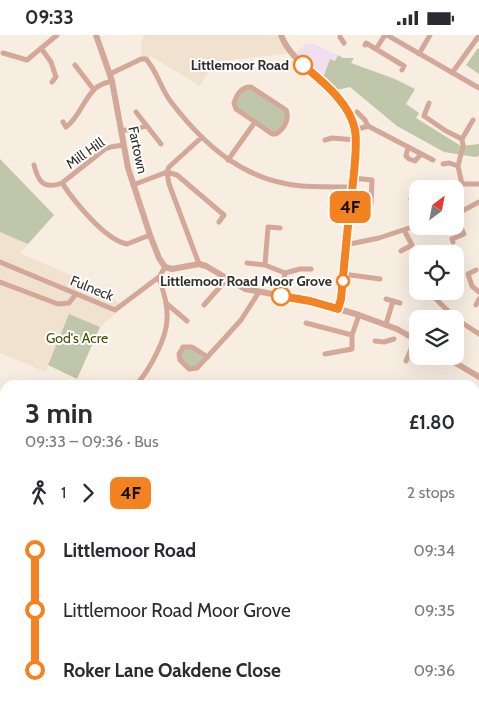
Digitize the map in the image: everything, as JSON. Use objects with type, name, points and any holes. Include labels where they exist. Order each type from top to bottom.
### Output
[{"type":"street","points":[[3,53],[26,62],[50,37],[57,35]]},
{"type":"street","name":"Fartown","points":[[96,35],[111,77],[123,145],[133,185],[150,235],[165,267]]},
{"type":"street","points":[[281,35],[291,53],[340,100],[351,117],[355,130],[353,178],[341,299],[338,309]]},
{"type":"street","points":[[376,49],[386,35],[479,89]]},
{"type":"street","points":[[419,53],[430,35]]},
{"type":"street","points":[[339,36],[344,43]]},
{"type":"street","points":[[452,73],[478,37]]},
{"type":"street","points":[[364,45],[366,43],[404,65],[402,70]]},
{"type":"street","points":[[41,48],[55,71],[56,77],[52,82]]},
{"type":"street","points":[[63,122],[66,127],[72,123],[99,85],[143,58],[147,59],[170,100],[202,137],[228,160],[252,174],[278,182],[302,186],[352,187]]},
{"type":"street","points":[[75,65],[94,90]]},
{"type":"street","points":[[246,87],[251,87],[286,110],[288,114],[288,118],[281,131],[276,134],[272,134],[255,122],[236,109],[234,103],[241,90],[246,87]]},
{"type":"street","points":[[429,103],[424,116],[462,139]]},
{"type":"street","points":[[136,112],[161,144]]},
{"type":"street","points":[[357,112],[368,126],[433,160]]},
{"type":"street","points":[[461,180],[458,166],[463,146],[462,139],[473,120]]},
{"type":"street","points":[[228,160],[255,122]]},
{"type":"street","points":[[121,131],[147,126]]},
{"type":"street","points":[[355,130],[368,126]]},
{"type":"street","points":[[133,185],[167,171],[202,137]]},
{"type":"street","points":[[325,140],[332,138],[356,140]]},
{"type":"street","name":"Mill Hill","points":[[62,183],[105,149],[123,145]]},
{"type":"street","points":[[408,147],[406,156],[409,159],[415,161],[421,154]]},
{"type":"street","points":[[443,164],[449,163],[458,166]]},
{"type":"street","points":[[36,168],[40,181],[47,186],[62,183],[84,212],[116,241],[127,244],[150,235]]},
{"type":"street","points":[[167,171],[177,175],[224,215],[219,223]]},
{"type":"street","points":[[167,171],[169,184],[199,264]]},
{"type":"street","points":[[353,178],[372,180],[371,204]]},
{"type":"street","points":[[464,184],[479,184]]},
{"type":"street","points":[[464,210],[479,202]]},
{"type":"street","points":[[265,265],[266,227],[280,228]]},
{"type":"street","points":[[345,245],[379,238],[409,228]]},
{"type":"street","points":[[404,230],[412,245]]},
{"type":"street","points":[[464,234],[470,233]]},
{"type":"street","points":[[453,242],[452,239],[462,235]]},
{"type":"street","points":[[401,251],[409,247]]},
{"type":"street","name":"Fulneck","points":[[0,262],[115,310],[159,277],[165,267]]},
{"type":"street","points":[[247,263],[265,265],[285,273],[300,269],[312,269]]},
{"type":"street","points":[[165,267],[179,269],[199,264],[206,266],[245,289],[310,301],[359,315],[386,324],[396,334],[409,338]]},
{"type":"street","points":[[476,270],[468,274],[472,286],[479,291]]},
{"type":"street","points":[[281,296],[285,273]]},
{"type":"street","points":[[343,274],[380,279]]},
{"type":"street","points":[[139,380],[156,356],[167,324],[166,302],[159,277]]},
{"type":"street","points":[[204,305],[227,279]]},
{"type":"street","points":[[0,282],[58,304],[69,303],[76,294]]},
{"type":"street","points":[[208,357],[189,346],[183,347],[179,354],[184,365],[192,370],[197,368],[208,357],[241,320],[259,292]]},
{"type":"street","points":[[386,299],[400,303]]},
{"type":"street","points":[[476,305],[479,299]]},
{"type":"street","points":[[437,300],[455,318],[479,334]]},
{"type":"street","points":[[386,324],[393,301]]},
{"type":"street","points":[[166,302],[187,321]]},
{"type":"street","points":[[325,354],[352,349],[352,335],[359,315]]},
{"type":"street","points":[[306,323],[352,335]]},
{"type":"street","points":[[375,341],[392,341],[396,334]]},
{"type":"street","points":[[406,361],[409,355]]},
{"type":"street","points":[[459,365],[479,377]]},
{"type":"shaded area","points":[[144,35],[281,35],[291,53],[214,62],[200,86],[151,56],[147,60],[141,59]]},
{"type":"shaded area","points":[[311,43],[338,55],[335,61],[330,60],[322,81],[294,56],[305,44]]},
{"type":"shaded area","points":[[0,159],[54,215],[20,253],[103,289],[123,307],[100,327],[69,315],[46,372],[0,353]]},
{"type":"green space","points":[[479,49],[479,74],[466,65]]},
{"type":"green space","points":[[338,55],[343,58],[354,58],[351,63],[395,79],[415,89],[406,104],[419,113],[416,118],[461,146],[479,144],[479,156],[444,152],[397,126],[350,87],[332,91],[322,81],[330,59],[335,61]]},
{"type":"green space","points":[[246,87],[286,110],[288,118],[276,134],[236,109],[236,97]]},
{"type":"green space","points":[[0,159],[54,215],[28,244],[0,232]]},
{"type":"green space","name":"God's Acre","points":[[69,314],[100,327],[77,379],[48,365]]},
{"type":"green space","points":[[186,346],[208,357],[194,369],[184,364],[179,351]]},
{"type":"bus line","name":"4F","points":[[281,296],[310,301],[338,309],[341,299],[353,178],[356,140],[351,117],[332,91],[303,65]]},
{"type":"place","name":"Littlemoor Road","points":[[303,65]]},
{"type":"place","name":"Littlemoor Road Moor Grove","points":[[343,281]]}]
